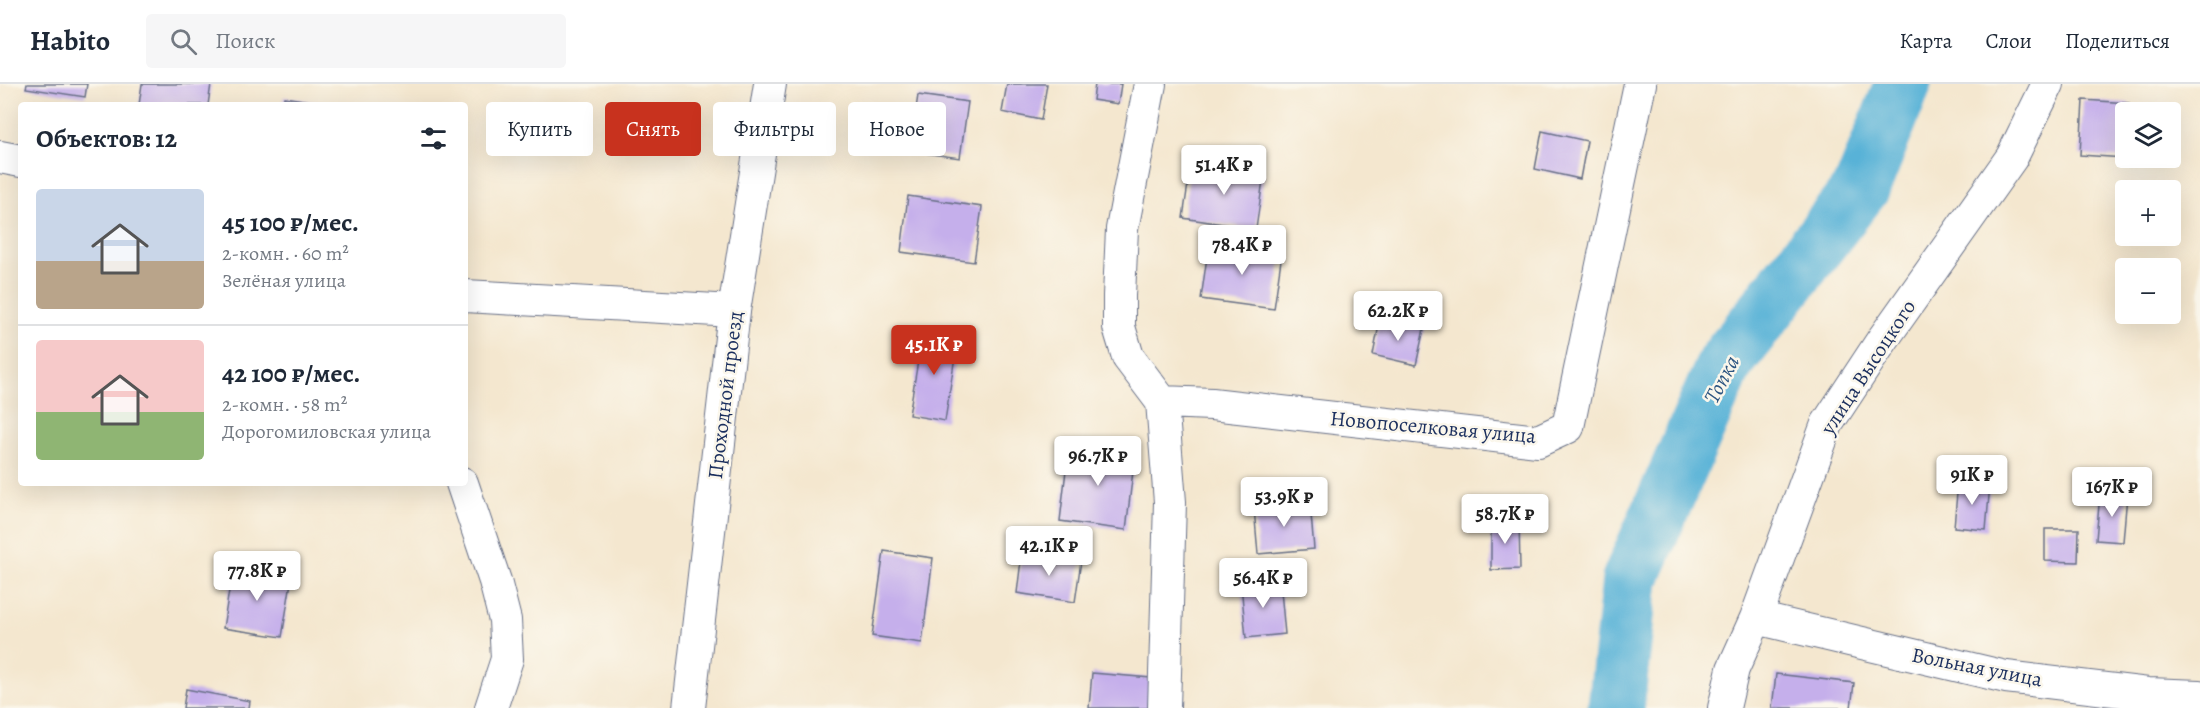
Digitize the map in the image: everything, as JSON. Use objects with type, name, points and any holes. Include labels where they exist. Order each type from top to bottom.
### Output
[{"type":"street","name":"Проходной проезд","points":[[689,708],[734,311],[770,84]]},
{"type":"street","points":[[1150,84],[1122,229],[1119,327],[1128,357],[1162,402],[1170,502],[1164,708]]},
{"type":"street","name":"Новопоселковая улица","points":[[1162,402],[1212,404],[1538,441],[1568,427],[1640,84]]},
{"type":"street","name":"улица Высоцкого","points":[[1724,708],[1732,669],[1756,618],[1827,424],[1882,339],[2012,157],[2048,84]]},
{"type":"street","points":[[0,157],[18,160]]},
{"type":"street","points":[[468,296],[734,311]]},
{"type":"street","points":[[463,486],[495,581],[505,620],[507,659],[491,708]]},
{"type":"street","name":"Вольная улица","points":[[1756,618],[2006,677],[2148,694],[2200,696]]},
{"type":"building","points":[[27,84],[87,84],[85,97],[26,88]]},
{"type":"building","points":[[142,84],[211,84],[208,102],[139,102]]},
{"type":"building","points":[[1007,84],[1047,84],[1041,120],[1002,112]]},
{"type":"building","points":[[1095,84],[1121,84],[1118,104],[1093,100]]},
{"type":"building","points":[[918,95],[968,102],[960,158],[946,156],[946,102],[917,102]]},
{"type":"building","points":[[284,97],[315,102],[283,102]]},
{"type":"building","points":[[2083,100],[2115,102],[2115,157],[2080,155]]},
{"type":"building","points":[[1542,131],[1587,141],[1580,179],[1535,169]]},
{"type":"building","points":[[1191,163],[1264,173],[1256,229],[1183,218]]},
{"type":"building","points":[[908,196],[982,207],[974,262],[901,252]]},
{"type":"building","points":[[1209,243],[1282,253],[1274,309],[1201,299]]},
{"type":"building","points":[[1380,320],[1424,329],[1416,365],[1373,355]]},
{"type":"building","points":[[923,331],[958,337],[945,421],[909,415]]},
{"type":"building","points":[[1069,445],[1135,454],[1126,530],[1060,521]]},
{"type":"building","points":[[1958,482],[1990,484],[1986,530],[1954,527]]},
{"type":"building","points":[[2100,493],[2127,495],[2123,542],[2096,540]]},
{"type":"building","points":[[1310,503],[1314,549],[1258,554],[1254,508]]},
{"type":"building","points":[[1491,521],[1519,521],[1520,569],[1491,570]]},
{"type":"building","points":[[2045,529],[2079,529],[2078,562],[2045,561]]},
{"type":"building","points":[[884,551],[933,558],[922,643],[872,636]]},
{"type":"building","points":[[1022,552],[1081,561],[1075,602],[1017,593]]},
{"type":"building","points":[[233,566],[292,576],[282,637],[223,628]]},
{"type":"building","points":[[1280,580],[1285,634],[1246,638],[1241,584]]},
{"type":"building","points":[[1092,673],[1151,678],[1148,708],[1089,708]]},
{"type":"building","points":[[1776,674],[1854,683],[1851,708],[1772,708]]},
{"type":"building","points":[[186,689],[250,701],[249,708],[183,708]]},
{"type":"waterway","name":"Топка","points":[[1616,708],[1630,580],[1725,363],[1862,187],[1903,84]]}]
